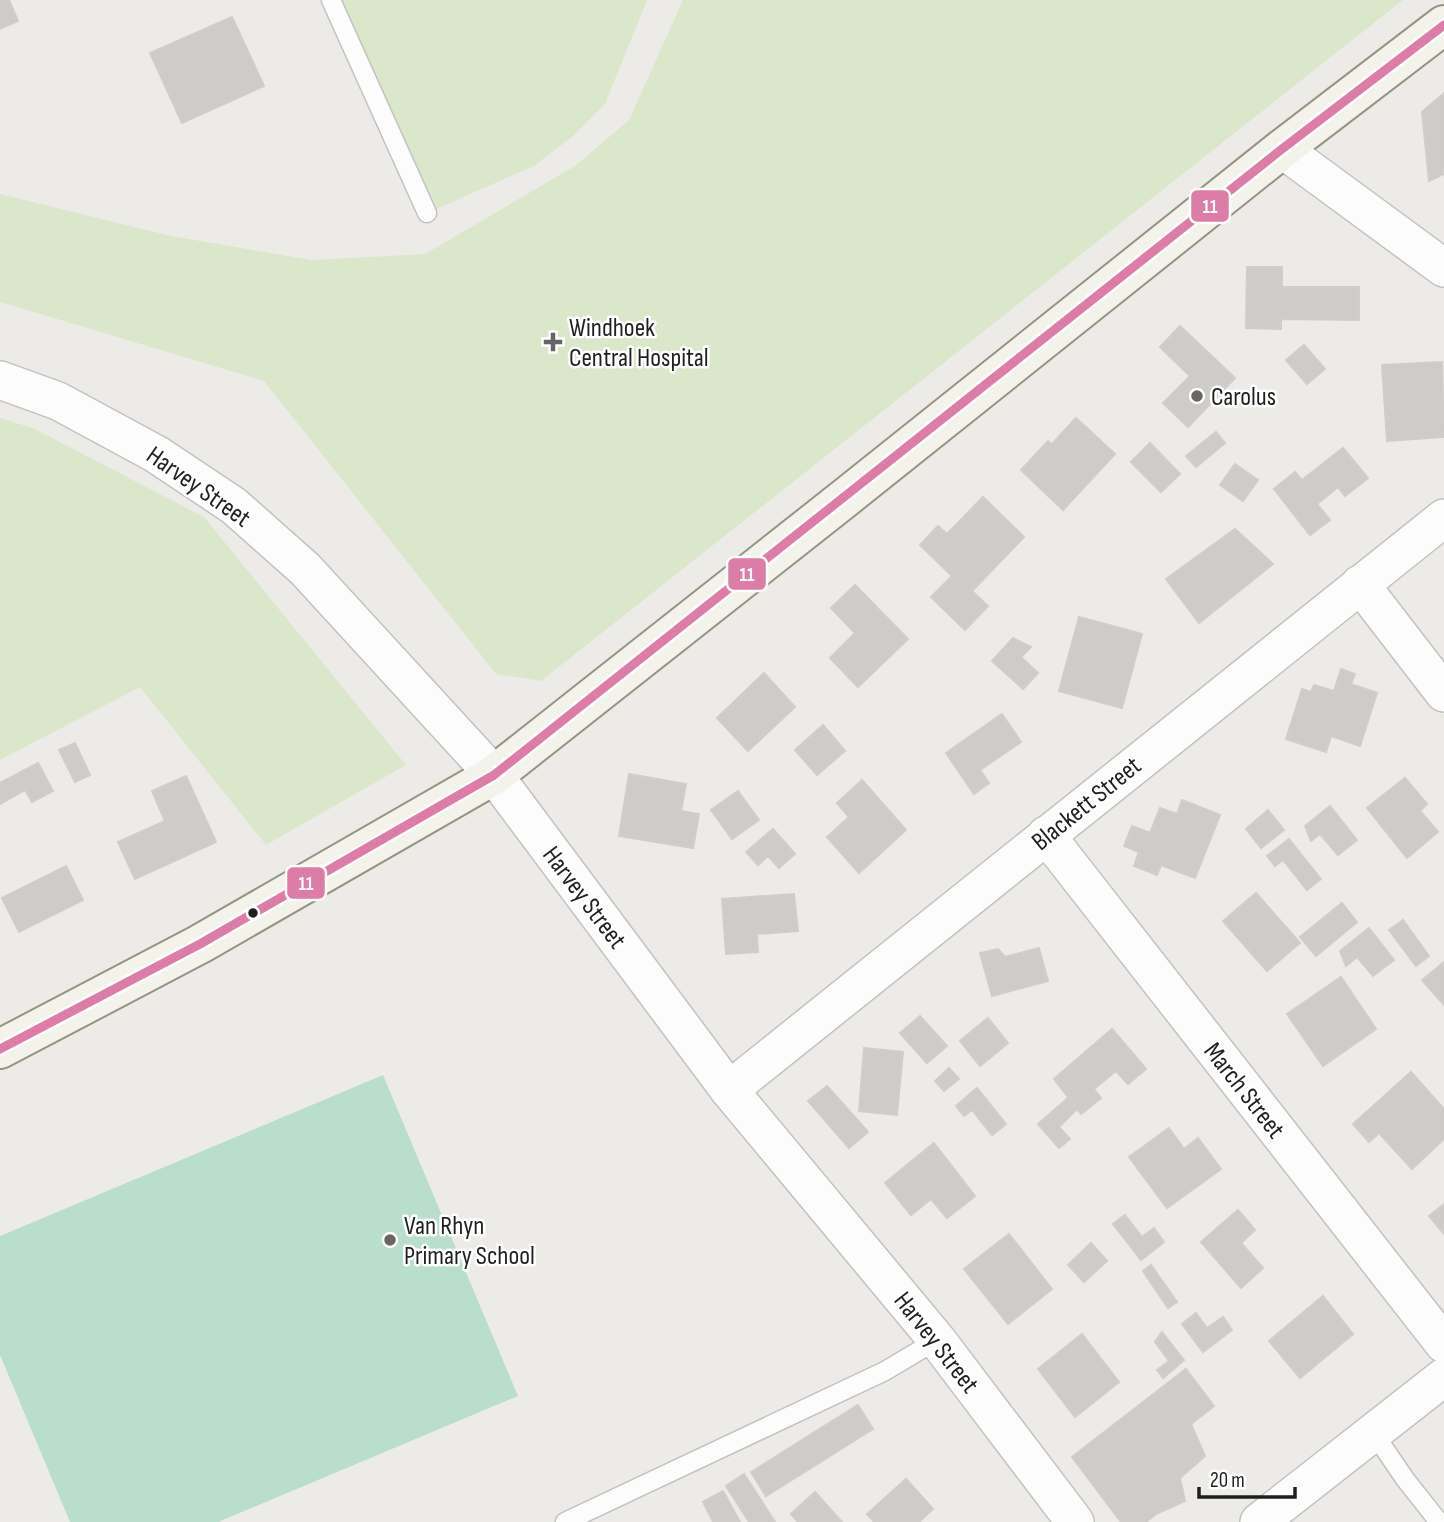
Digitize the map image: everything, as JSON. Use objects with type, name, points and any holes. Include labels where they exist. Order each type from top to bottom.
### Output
[{"type":"street","points":[[0,1049],[200,944],[494,775],[1282,149],[1444,25]]},
{"type":"street","points":[[1282,149],[1444,268]]},
{"type":"street","name":"Harvey Street","points":[[0,380],[58,401],[156,454],[234,506],[305,569],[494,775],[729,1090],[937,1340],[1075,1522]]},
{"type":"street","name":"Blackett Street","points":[[729,1090],[1444,518]]},
{"type":"street","points":[[1360,584],[1444,693]]},
{"type":"street","name":"March Street","points":[[1046,835],[1444,1344]]},
{"type":"street","points":[[1259,1522],[1444,1377]]},
{"type":"lane","points":[[331,0],[427,213]]},
{"type":"lane","points":[[565,1522],[885,1371],[937,1340]]},
{"type":"lane","points":[[1373,1432],[1439,1522]]},
{"type":"green space","points":[[331,0],[647,0],[605,104],[573,136],[534,166],[427,213]]},
{"type":"green space","name":"Windhoek Central Hospital","points":[[683,0],[1403,0],[541,681],[496,674],[264,381],[0,302],[0,194],[171,236],[312,260],[425,254],[575,166],[629,120]]},
{"type":"green space","points":[[0,418],[33,428],[204,517],[406,765],[266,845],[140,687],[0,760]]},
{"type":"green space","points":[[383,1075],[518,1396],[218,1522],[70,1522],[0,1355],[0,1236]]},
{"type":"building","points":[[0,0],[9,0],[18,21],[0,29]]},
{"type":"building","points":[[232,17],[264,86],[182,123],[150,53]]},
{"type":"building","points":[[1444,93],[1444,174],[1429,181],[1422,112]]},
{"type":"building","points":[[1247,267],[1282,267],[1282,287],[1359,287],[1359,320],[1281,319],[1281,329],[1246,328]]},
{"type":"building","points":[[1180,326],[1235,378],[1188,427],[1163,403],[1190,376],[1160,347]]},
{"type":"building","points":[[1304,345],[1325,369],[1307,384],[1286,360]]},
{"type":"building","points":[[1442,362],[1444,437],[1387,441],[1382,365]]},
{"type":"building","points":[[1076,418],[1115,454],[1063,510],[1021,470],[1048,441],[1052,444]]},
{"type":"building","points":[[1216,432],[1225,443],[1196,467],[1186,456]]},
{"type":"building","points":[[1150,443],[1180,474],[1161,492],[1131,462]]},
{"type":"building","points":[[1343,448],[1368,478],[1345,496],[1338,487],[1317,504],[1330,520],[1310,535],[1274,489],[1295,472],[1302,480]]},
{"type":"building","points":[[1235,464],[1258,480],[1243,501],[1220,485]]},
{"type":"building","points":[[983,497],[1024,537],[972,591],[988,606],[965,630],[931,597],[952,576],[920,545],[938,526],[947,534]]},
{"type":"building","points":[[1235,529],[1273,564],[1199,623],[1166,579]]},
{"type":"building","points":[[855,585],[908,639],[858,687],[830,658],[855,633],[831,608]]},
{"type":"building","points":[[1079,617],[1142,634],[1122,708],[1059,691]]},
{"type":"building","points":[[1013,638],[1031,647],[1021,657],[1038,673],[1023,689],[992,661]]},
{"type":"building","points":[[1341,669],[1355,674],[1351,684],[1377,693],[1360,746],[1331,736],[1326,752],[1286,739],[1302,689],[1311,692],[1314,685],[1334,691]]},
{"type":"building","points":[[764,673],[795,707],[748,751],[717,718]]},
{"type":"building","points":[[1002,714],[1021,742],[980,770],[989,783],[974,794],[946,753]]},
{"type":"building","points":[[823,725],[845,751],[817,775],[795,750]]},
{"type":"building","points":[[75,743],[90,775],[75,782],[59,750]]},
{"type":"building","points":[[38,763],[53,791],[32,802],[25,790],[0,804],[0,783]]},
{"type":"building","points":[[629,774],[686,784],[681,811],[699,814],[693,848],[619,836]]},
{"type":"building","points":[[186,776],[216,842],[135,879],[118,842],[165,821],[152,791]]},
{"type":"building","points":[[1405,778],[1427,804],[1420,811],[1438,832],[1407,858],[1367,808]]},
{"type":"building","points":[[862,780],[906,830],[859,873],[827,837],[849,817],[837,803]]},
{"type":"building","points":[[738,791],[759,820],[732,839],[711,810]]},
{"type":"building","points":[[1182,800],[1220,815],[1195,878],[1161,865],[1157,875],[1134,866],[1139,852],[1124,846],[1132,826],[1150,833],[1160,808],[1177,814]]},
{"type":"building","points":[[1330,806],[1357,840],[1338,855],[1320,834],[1311,841],[1305,826]]},
{"type":"building","points":[[1268,810],[1284,830],[1261,848],[1246,829]]},
{"type":"building","points":[[773,829],[795,854],[779,868],[768,856],[758,865],[746,852]]},
{"type":"building","points":[[1289,839],[1321,879],[1307,890],[1283,860],[1275,866],[1267,856]]},
{"type":"building","points":[[66,866],[83,900],[19,932],[2,898]]},
{"type":"building","points":[[1256,893],[1300,943],[1267,971],[1223,921]]},
{"type":"building","points":[[794,894],[798,931],[757,934],[758,952],[726,954],[722,899]]},
{"type":"building","points":[[1342,903],[1357,922],[1316,956],[1300,937]]},
{"type":"building","points":[[1403,920],[1429,956],[1416,966],[1389,930]]},
{"type":"building","points":[[1369,928],[1394,960],[1373,976],[1357,957],[1346,966],[1340,951]]},
{"type":"building","points":[[1039,948],[1048,981],[992,996],[980,953],[998,949],[1005,957]]},
{"type":"building","points":[[1444,962],[1444,1005],[1422,980]]},
{"type":"building","points":[[1341,977],[1376,1029],[1323,1066],[1287,1014]]},
{"type":"building","points":[[920,1016],[947,1046],[927,1063],[900,1033]]},
{"type":"building","points":[[988,1018],[1008,1043],[980,1066],[960,1041]]},
{"type":"building","points":[[1112,1029],[1146,1069],[1128,1084],[1116,1071],[1094,1089],[1101,1098],[1081,1114],[1054,1079]]},
{"type":"building","points":[[864,1048],[903,1052],[897,1115],[859,1111]]},
{"type":"building","points":[[949,1068],[959,1079],[944,1091],[935,1081]]},
{"type":"building","points":[[1411,1072],[1444,1109],[1444,1139],[1412,1169],[1379,1133],[1369,1142],[1353,1124]]},
{"type":"building","points":[[827,1086],[868,1132],[849,1148],[808,1101]]},
{"type":"building","points":[[977,1088],[1006,1124],[992,1135],[972,1110],[964,1116],[956,1106]]},
{"type":"building","points":[[1068,1098],[1077,1109],[1059,1127],[1070,1139],[1059,1148],[1038,1124]]},
{"type":"building","points":[[1169,1128],[1184,1149],[1198,1138],[1221,1169],[1167,1208],[1129,1157]]},
{"type":"building","points":[[934,1143],[975,1196],[947,1218],[931,1199],[911,1215],[885,1183]]},
{"type":"building","points":[[1444,1204],[1444,1234],[1429,1216]]},
{"type":"building","points":[[1238,1210],[1255,1230],[1241,1243],[1263,1268],[1241,1288],[1201,1242]]},
{"type":"building","points":[[1125,1215],[1142,1237],[1154,1228],[1164,1242],[1141,1260],[1113,1224]]},
{"type":"building","points":[[1009,1234],[1052,1289],[1008,1324],[964,1269]]},
{"type":"building","points":[[1091,1243],[1107,1261],[1084,1282],[1068,1265]]},
{"type":"building","points":[[1151,1265],[1177,1302],[1168,1308],[1143,1271]]},
{"type":"building","points":[[1323,1296],[1353,1334],[1300,1378],[1269,1341]]},
{"type":"building","points":[[1196,1313],[1207,1328],[1223,1317],[1232,1330],[1203,1352],[1182,1324]]},
{"type":"building","points":[[1162,1332],[1184,1360],[1163,1378],[1157,1370],[1169,1361],[1155,1342]]},
{"type":"building","points":[[1082,1334],[1119,1382],[1075,1417],[1038,1369]]},
{"type":"building","points":[[1186,1369],[1214,1406],[1191,1424],[1205,1456],[1180,1478],[1185,1501],[1156,1514],[1146,1522],[1121,1522],[1072,1457]]},
{"type":"building","points":[[858,1405],[873,1429],[766,1496],[751,1472]]},
{"type":"building","points":[[744,1474],[775,1522],[749,1522],[726,1486]]},
{"type":"building","points":[[906,1479],[933,1509],[919,1522],[874,1522],[867,1514]]},
{"type":"building","points":[[723,1491],[740,1522],[713,1522],[703,1502]]},
{"type":"building","points":[[815,1492],[842,1522],[798,1522],[791,1514]]},
{"type":"transit line","name":"11","points":[[0,1049],[200,944],[494,775],[1282,149],[1444,25]]},
{"type":"place","name":"Windhoek Central Hospital","points":[[553,342]]},
{"type":"place","name":"Carolus","points":[[1197,396]]},
{"type":"place","name":"Van Rhyn Primary School","points":[[390,1240]]}]
